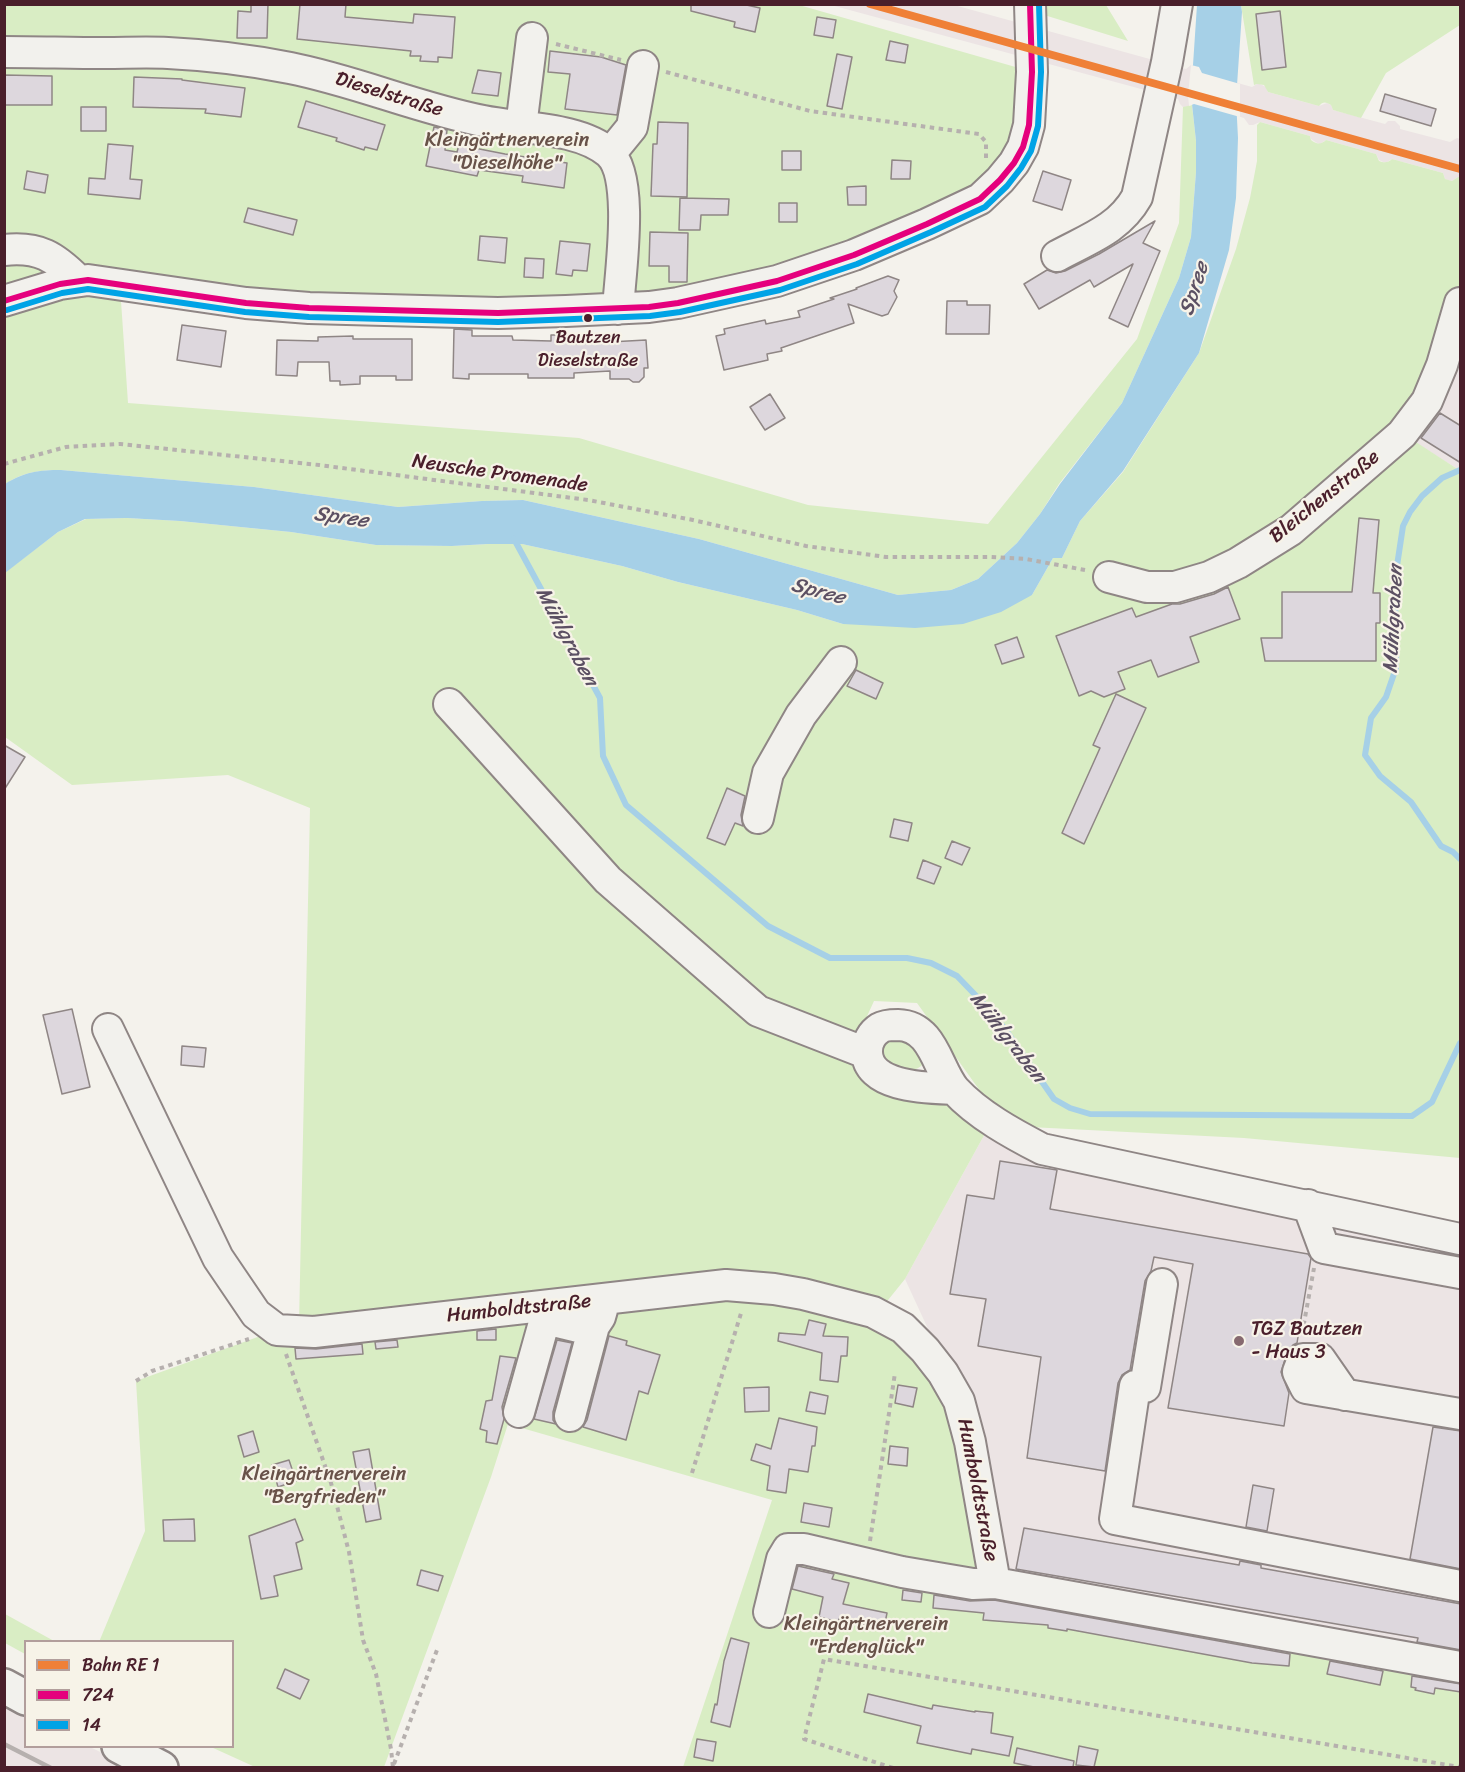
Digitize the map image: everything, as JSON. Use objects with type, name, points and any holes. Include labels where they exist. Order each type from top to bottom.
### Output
[{"type":"main road","points":[[4,1686],[24,1697]]},
{"type":"main road","points":[[123,1748],[161,1767]]},
{"type":"street","points":[[4,301],[78,280],[246,303],[309,308],[498,313],[618,309],[678,303],[777,281],[854,255],[927,224],[980,199],[1000,180],[1014,163],[1026,136],[1032,72],[1030,4]]},
{"type":"street","points":[[1057,256],[1119,221],[1129,211],[1137,197],[1167,62],[1177,4]]},
{"type":"street","points":[[521,127],[532,38]]},
{"type":"street","name":"Dieselstraße","points":[[4,52],[167,53],[289,68],[483,122],[570,134],[593,143],[610,154]]},
{"type":"street","points":[[618,309],[624,225],[623,188],[619,166],[610,154],[633,127],[643,66]]},
{"type":"street","points":[[4,250],[31,249],[46,254],[62,264],[78,280]]},
{"type":"street","name":"Bleichenstraße","points":[[1109,577],[1147,587],[1175,588],[1209,578],[1292,530],[1402,434],[1427,401],[1442,365],[1461,303]]},
{"type":"street","points":[[758,818],[768,773],[801,715],[841,662]]},
{"type":"street","points":[[448,704],[608,880],[758,1011],[866,1053]]},
{"type":"street","points":[[954,1089],[918,1087],[889,1080],[876,1073],[866,1053],[868,1042],[881,1028],[892,1025],[903,1025],[918,1031],[928,1041],[954,1089],[1009,1132],[1042,1149],[1461,1239]]},
{"type":"street","points":[[108,1029],[218,1258],[256,1314],[277,1330]]},
{"type":"street","points":[[1308,1205],[1324,1248],[1461,1274]]},
{"type":"street","points":[[1162,1284],[1145,1387],[1135,1386],[1115,1519],[1461,1586]]},
{"type":"street","name":"Humboldtstraße","points":[[277,1330],[314,1332],[599,1313],[726,1285],[803,1294],[873,1312],[903,1328],[926,1350],[959,1401],[970,1442],[995,1583],[1461,1667]]},
{"type":"street","points":[[519,1413],[545,1318],[582,1328],[599,1313]]},
{"type":"street","points":[[570,1416],[599,1313]]},
{"type":"street","points":[[1303,1359],[1298,1372],[1306,1388],[1461,1414]]},
{"type":"street","points":[[769,1612],[782,1559],[788,1549],[804,1549],[902,1572],[973,1584],[995,1583]]},
{"type":"path","points":[[532,38],[810,111],[979,134],[986,142],[980,199]]},
{"type":"path","name":"Neusche Promenade","points":[[4,464],[66,447],[120,444],[319,465],[577,498],[693,520],[806,546],[886,557],[990,557],[1026,559],[1065,566]]},
{"type":"path","points":[[1303,1359],[1301,1343],[1314,1263]]},
{"type":"path","points":[[692,1473],[749,1287]]},
{"type":"path","points":[[136,1381],[152,1371],[277,1330],[331,1483],[349,1552],[363,1640],[376,1674],[393,1767]]},
{"type":"path","points":[[867,1562],[895,1373]]},
{"type":"path","points":[[393,1767],[437,1650]]},
{"type":"path","points":[[893,1767],[804,1739],[824,1659],[1461,1767]]},
{"type":"shaded area","points":[[831,5],[954,5],[1186,69],[1195,65],[1202,73],[1252,87],[1260,84],[1266,87],[1268,92],[1319,106],[1327,103],[1333,110],[1385,124],[1388,121],[1395,121],[1400,129],[1450,142],[1457,138],[1460,139],[1460,177],[1452,181],[1448,180],[1445,179],[1443,173],[1392,159],[1383,162],[1376,154],[1326,140],[1320,144],[1310,136],[1260,122],[1249,125],[1244,118],[1194,103],[1183,107],[1178,99]]},
{"type":"shaded area","points":[[1460,303],[1460,469],[1459,470],[1402,434]]},
{"type":"shaded area","points":[[987,1130],[1460,1250],[1460,1656],[1016,1577],[1004,1559],[987,1441],[929,1331],[905,1279]]},
{"type":"shaded area","points":[[4,1703],[24,1713],[24,1748],[92,1748],[131,1767],[5,1767]]},
{"type":"green space","name":"Kleingärtnerverein \"Dieselhöhe\"","points":[[4,5],[799,5],[1019,68],[1020,113],[1006,161],[976,190],[838,249],[741,279],[647,299],[469,303],[5,290]]},
{"type":"green space","points":[[1012,5],[1106,5],[1128,41]]},
{"type":"green space","points":[[1241,5],[1460,5],[1460,25],[1386,73],[1361,118],[1333,110],[1331,105],[1326,103],[1319,106],[1268,92],[1264,85],[1254,85]]},
{"type":"green space","points":[[1192,105],[1196,141],[1196,172],[1191,237],[1179,278],[1122,403],[1017,543],[978,579],[951,590],[898,595],[699,539],[523,500],[398,507],[254,487],[61,470],[32,472],[5,484],[5,307],[97,291],[121,301],[128,403],[579,438],[808,505],[988,524],[1137,339],[1179,223],[1183,107]]},
{"type":"green space","points":[[1260,122],[1310,136],[1311,140],[1317,143],[1326,140],[1376,154],[1381,162],[1392,159],[1443,173],[1445,179],[1452,181],[1460,177],[1460,303],[1402,433],[1460,470],[1460,1158],[1244,1138],[1030,1127],[983,1095],[917,1003],[874,1001],[847,1060],[877,1082],[949,1100],[987,1130],[905,1279],[880,1310],[830,1288],[299,1324],[310,808],[228,775],[72,785],[5,737],[4,573],[58,532],[86,519],[127,518],[291,532],[376,545],[522,544],[622,566],[678,582],[797,610],[843,624],[1032,595],[1053,558],[1062,558],[1080,521],[1123,472],[1199,353],[1236,249],[1250,198],[1257,161],[1257,125]]},
{"type":"green space","points":[[887,1038],[908,1038],[924,1063],[911,1070],[885,1064],[881,1048]]},
{"type":"green space","name":"Kleingärtnerverein \"Erdenglück\"","points":[[739,1292],[898,1331],[954,1404],[990,1592],[1460,1675],[1460,1767],[683,1767],[772,1500],[508,1424],[491,1477],[384,1767],[255,1767],[213,1748],[234,1748],[234,1640],[100,1640],[145,1531],[136,1381],[277,1330]]},
{"type":"green space","points":[[4,1614],[52,1640],[24,1640],[24,1653],[5,1643]]},
{"type":"water","name":"Spree","points":[[1197,5],[1241,5],[1242,12],[1236,100],[1238,138],[1236,198],[1229,250],[1199,353],[1123,471],[1080,521],[1062,558],[1053,558],[1032,595],[1001,612],[963,624],[915,628],[843,624],[797,610],[678,582],[622,566],[522,544],[376,545],[291,532],[127,518],[85,519],[58,532],[5,573],[5,484],[32,473],[61,470],[254,487],[398,507],[523,500],[699,539],[898,595],[951,590],[978,579],[1017,543],[1122,403],[1179,278],[1191,237],[1196,172],[1196,141],[1191,95]]},
{"type":"pier","points":[[1191,65],[1199,67],[1202,73],[1240,84],[1240,117],[1194,104],[1189,106]]},
{"type":"building","points":[[251,4],[268,4],[267,38],[237,38],[238,11],[251,12]]},
{"type":"building","points":[[300,4],[346,4],[345,17],[413,23],[414,14],[455,17],[452,58],[438,57],[438,62],[420,61],[421,56],[410,56],[411,51],[297,39]]},
{"type":"building","points":[[691,4],[742,4],[760,8],[755,32],[734,27],[735,22],[691,11]]},
{"type":"building","points":[[1280,11],[1286,67],[1262,70],[1256,14]]},
{"type":"building","points":[[817,17],[836,20],[833,38],[814,35]]},
{"type":"building","points":[[890,41],[908,45],[905,63],[886,60]]},
{"type":"building","points":[[550,51],[601,57],[626,65],[617,115],[565,109],[570,74],[548,72]]},
{"type":"building","points":[[837,54],[852,57],[842,109],[827,106]]},
{"type":"building","points":[[478,70],[501,73],[498,96],[472,93]]},
{"type":"building","points":[[4,75],[52,76],[52,105],[4,105]]},
{"type":"building","points":[[134,77],[182,79],[245,88],[241,117],[205,113],[206,109],[133,107]]},
{"type":"building","points":[[1385,94],[1436,109],[1431,126],[1380,111]]},
{"type":"building","points":[[306,101],[385,125],[377,150],[365,147],[364,150],[336,141],[337,138],[298,127]]},
{"type":"building","points":[[81,107],[106,107],[106,131],[81,131]]},
{"type":"building","points":[[658,122],[688,123],[687,197],[651,196],[653,144],[657,144]]},
{"type":"building","points":[[434,127],[447,130],[445,150],[457,152],[459,145],[567,163],[564,188],[522,182],[523,176],[479,170],[477,176],[426,166]]},
{"type":"building","points":[[108,144],[133,146],[130,179],[142,180],[140,199],[88,194],[89,178],[105,179]]},
{"type":"building","points":[[782,151],[801,151],[801,170],[782,170]]},
{"type":"building","points":[[892,160],[911,161],[910,179],[891,179]]},
{"type":"building","points":[[27,171],[48,175],[45,193],[24,189]]},
{"type":"building","points":[[1043,171],[1071,180],[1062,210],[1033,201]]},
{"type":"building","points":[[866,186],[866,205],[848,205],[847,187]]},
{"type":"building","points":[[680,198],[729,199],[728,215],[701,215],[700,230],[679,230]]},
{"type":"building","points":[[779,203],[797,203],[797,222],[779,222]]},
{"type":"building","points":[[248,208],[297,220],[293,235],[244,222]]},
{"type":"building","points":[[1155,221],[1143,243],[1160,251],[1128,327],[1109,318],[1133,264],[1094,287],[1090,280],[1039,309],[1024,284],[1047,270],[1056,273],[1065,271]]},
{"type":"building","points":[[650,232],[688,233],[687,282],[669,282],[669,266],[649,266]]},
{"type":"building","points":[[480,236],[507,238],[505,263],[478,260]]},
{"type":"building","points":[[560,241],[590,244],[587,271],[573,270],[572,276],[556,274]]},
{"type":"building","points":[[525,258],[544,259],[543,278],[524,277]]},
{"type":"building","points":[[888,276],[899,280],[894,291],[897,297],[888,314],[882,316],[848,304],[854,323],[781,348],[782,351],[767,354],[768,360],[724,370],[716,336],[725,334],[724,329],[765,320],[766,324],[800,317],[798,311],[834,299],[830,298]]},
{"type":"building","points":[[947,301],[967,301],[967,305],[990,305],[989,334],[946,334]]},
{"type":"building","points":[[182,325],[226,331],[221,367],[177,360]]},
{"type":"building","points":[[454,329],[472,330],[472,336],[512,336],[513,340],[551,341],[551,335],[568,335],[568,341],[573,341],[573,344],[646,340],[648,368],[644,368],[644,377],[639,382],[629,379],[610,379],[610,371],[574,373],[574,378],[528,378],[528,374],[469,374],[469,379],[453,378]]},
{"type":"building","points":[[353,336],[353,339],[412,339],[412,380],[396,380],[396,376],[360,376],[360,384],[340,385],[340,381],[330,381],[329,362],[298,362],[297,376],[276,375],[277,340],[318,341],[318,337]]},
{"type":"building","points":[[770,394],[785,418],[765,430],[750,407]]},
{"type":"building","points":[[1440,413],[1461,426],[1461,463],[1421,438]]},
{"type":"building","points":[[1359,518],[1379,520],[1373,593],[1380,593],[1380,623],[1376,623],[1376,661],[1265,661],[1261,638],[1282,638],[1282,592],[1352,592]]},
{"type":"building","points":[[1228,587],[1240,619],[1190,637],[1199,662],[1158,677],[1151,660],[1118,672],[1125,689],[1104,697],[1091,691],[1079,696],[1056,636],[1132,608],[1136,617],[1172,604],[1180,604],[1214,594]]},
{"type":"building","points":[[1017,637],[1024,657],[1002,664],[995,645]]},
{"type":"building","points":[[856,670],[883,683],[876,699],[847,686]]},
{"type":"building","points":[[1116,694],[1146,708],[1084,844],[1062,833],[1100,748],[1093,745]]},
{"type":"building","points":[[4,745],[25,757],[4,790]]},
{"type":"building","points":[[727,788],[745,796],[741,815],[743,826],[735,823],[725,845],[707,838]]},
{"type":"building","points":[[894,819],[912,823],[908,841],[890,837]]},
{"type":"building","points":[[952,841],[970,848],[962,865],[945,858]]},
{"type":"building","points":[[923,860],[941,867],[934,884],[917,878]]},
{"type":"building","points":[[72,1009],[90,1087],[62,1094],[43,1015]]},
{"type":"building","points":[[182,1046],[206,1048],[204,1067],[181,1065]]},
{"type":"building","points":[[1000,1161],[1057,1170],[1050,1209],[1308,1254],[1311,1258],[1297,1343],[1287,1353],[1281,1372],[1289,1393],[1284,1426],[1168,1408],[1193,1264],[1154,1257],[1151,1271],[1145,1281],[1130,1370],[1122,1375],[1118,1383],[1105,1471],[1027,1458],[1041,1357],[978,1346],[986,1299],[950,1294],[967,1195],[994,1199]]},
{"type":"building","points":[[809,1320],[826,1324],[823,1336],[848,1337],[847,1356],[841,1356],[838,1382],[820,1380],[822,1353],[778,1341],[779,1333],[805,1335]]},
{"type":"building","points":[[496,1329],[496,1340],[477,1340],[477,1331]]},
{"type":"building","points":[[609,1336],[627,1341],[626,1345],[660,1355],[648,1394],[639,1391],[626,1440],[583,1427],[587,1420]]},
{"type":"building","points":[[397,1340],[398,1347],[376,1349],[375,1342]]},
{"type":"building","points":[[557,1340],[572,1343],[553,1412],[553,1420],[556,1424],[534,1419]]},
{"type":"building","points":[[362,1344],[363,1354],[296,1359],[295,1348],[316,1349]]},
{"type":"building","points":[[500,1356],[516,1358],[502,1407],[504,1419],[497,1444],[486,1442],[487,1431],[480,1429],[486,1401],[492,1400]]},
{"type":"building","points":[[898,1385],[917,1388],[913,1407],[895,1403]]},
{"type":"building","points":[[769,1387],[769,1411],[745,1412],[744,1388]]},
{"type":"building","points":[[810,1392],[828,1396],[825,1414],[806,1411]]},
{"type":"building","points":[[779,1418],[817,1427],[808,1472],[789,1469],[786,1493],[767,1490],[770,1466],[751,1460],[756,1444],[771,1449]]},
{"type":"building","points":[[1433,1427],[1461,1431],[1461,1569],[1410,1559]]},
{"type":"building","points":[[253,1431],[259,1452],[244,1457],[238,1436]]},
{"type":"building","points":[[890,1446],[908,1448],[907,1466],[888,1464]]},
{"type":"building","points":[[369,1449],[381,1519],[366,1522],[353,1452]]},
{"type":"building","points":[[289,1460],[296,1481],[278,1487],[272,1465]]},
{"type":"building","points":[[1253,1485],[1274,1489],[1267,1531],[1246,1527]]},
{"type":"building","points":[[804,1503],[832,1508],[829,1527],[801,1522]]},
{"type":"building","points":[[194,1519],[195,1541],[164,1541],[163,1520]]},
{"type":"building","points":[[295,1519],[303,1540],[296,1543],[302,1569],[274,1576],[278,1596],[261,1599],[249,1536]]},
{"type":"building","points":[[1024,1528],[1239,1565],[1240,1561],[1261,1565],[1261,1568],[1461,1604],[1461,1650],[1417,1642],[1418,1638],[1016,1569]]},
{"type":"building","points":[[798,1566],[834,1574],[832,1579],[849,1583],[843,1604],[887,1613],[884,1628],[819,1617],[823,1597],[792,1589]]},
{"type":"building","points":[[421,1570],[443,1576],[438,1591],[417,1585]]},
{"type":"building","points":[[903,1590],[922,1593],[921,1602],[902,1600]]},
{"type":"building","points":[[934,1595],[970,1601],[994,1600],[1290,1654],[1289,1666],[1252,1663],[1067,1629],[1067,1631],[1048,1628],[1048,1625],[983,1620],[984,1613],[933,1608]]},
{"type":"building","points":[[731,1638],[749,1643],[730,1727],[711,1722],[715,1704],[717,1705],[724,1661]]},
{"type":"building","points":[[1330,1661],[1383,1671],[1380,1685],[1327,1674]]},
{"type":"building","points":[[285,1669],[309,1680],[300,1699],[277,1688]]},
{"type":"building","points":[[1412,1676],[1461,1684],[1461,1692],[1435,1688],[1434,1694],[1415,1690],[1416,1688],[1411,1687]]},
{"type":"building","points":[[868,1694],[932,1709],[933,1705],[993,1713],[991,1733],[1013,1737],[1009,1756],[972,1749],[971,1754],[917,1743],[921,1726],[864,1712]]},
{"type":"building","points":[[697,1739],[716,1742],[713,1761],[694,1757]]},
{"type":"building","points":[[1079,1746],[1098,1750],[1094,1767],[1076,1765]]},
{"type":"building","points":[[1017,1748],[1074,1761],[1073,1767],[1034,1767],[1014,1763]]},
{"type":"waterway","name":"Mühlgraben","points":[[1460,470],[1442,478],[1422,496],[1403,526],[1395,579],[1396,668],[1386,697],[1371,718],[1365,755],[1380,776],[1411,802],[1441,846],[1453,852],[1460,859]]},
{"type":"waterway","name":"Mühlgraben","points":[[514,539],[600,698],[603,756],[626,805],[768,926],[830,958],[907,958],[931,963],[957,976],[1005,1029],[1054,1099],[1070,1108],[1090,1114],[1412,1116],[1432,1102],[1460,1043]]},
{"type":"railway","points":[[4,1744],[51,1768]]},
{"type":"transit line","points":[[870,4],[1460,169]]},
{"type":"transit line","name":"724","points":[[4,301],[60,284],[88,280],[246,303],[309,308],[498,313],[649,307],[678,303],[777,281],[854,255],[927,224],[980,199],[1000,180],[1023,147],[1029,125],[1032,72],[1030,4]]},
{"type":"transit line","name":"14","points":[[7,310],[62,293],[88,289],[245,312],[309,317],[498,322],[650,316],[680,312],[780,290],[857,264],[931,232],[985,207],[1007,186],[1031,151],[1038,126],[1041,72],[1039,4]]},
{"type":"place","name":"Bautzen Dieselstraße","points":[[588,318]]},
{"type":"place","name":"TGZ Bautzen - Haus 3","points":[[1239,1341]]},
{"type":"park label","name":"Kleingärtnerverein \"Bergfrieden\"","points":[[324,1486]]}]
